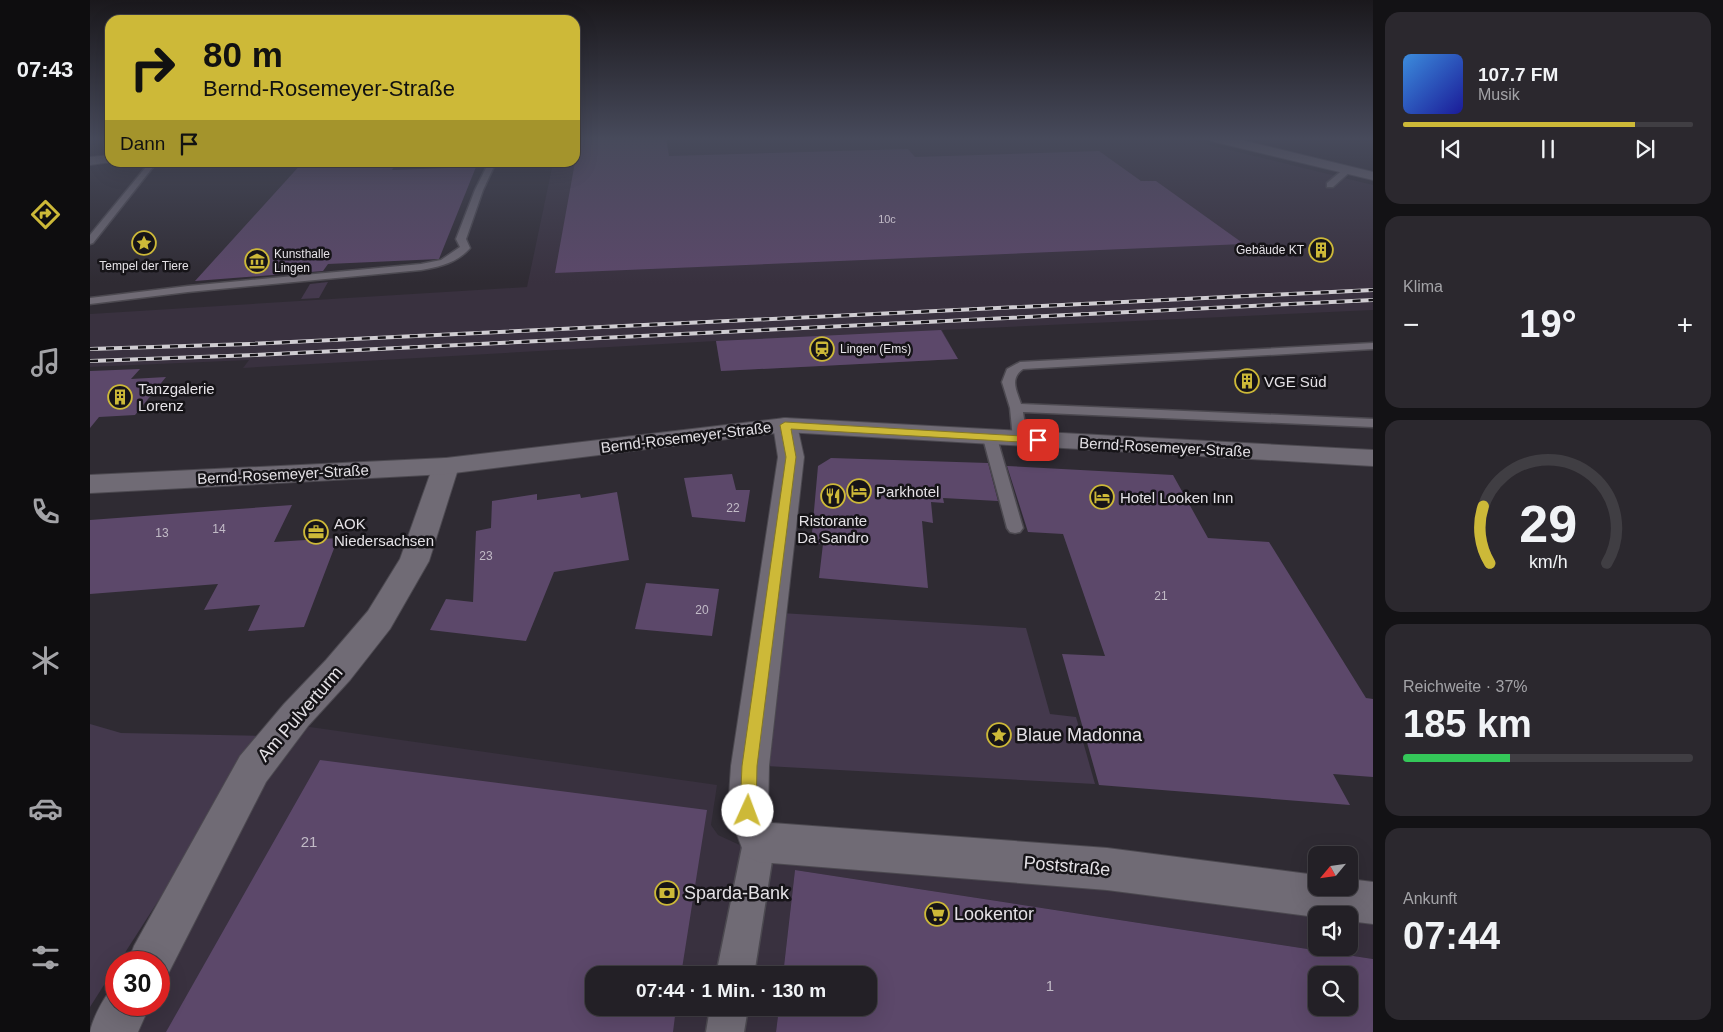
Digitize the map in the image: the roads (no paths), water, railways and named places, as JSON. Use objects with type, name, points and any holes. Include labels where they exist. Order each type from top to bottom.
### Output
[{"type":"street","name":"Bernd-Rosemeyer-Straße","points":[[90,484],[446,466],[785,425],[1373,458]]},
{"type":"street","points":[[737,966],[759,842],[748,811],[750,766],[791,457],[785,425]]},
{"type":"street","name":"Am Pulverturm","points":[[156,951],[253,769],[296,714],[338,670],[379,620],[414,561],[446,466]]},
{"type":"street","name":"Poststraße","points":[[759,842],[1107,869],[1373,903]]},
{"type":"street","points":[[113,1032],[121,1016]]},
{"type":"street","points":[[725,1032],[728,1016]]},
{"type":"lane","points":[[90,241],[134,186]]},
{"type":"lane","points":[[90,301],[188,289],[421,267],[447,262],[456,258],[464,248],[461,239],[482,186]]},
{"type":"lane","points":[[1020,439],[1016,408],[1008,382],[1011,372],[1020,366],[1373,346]]},
{"type":"lane","points":[[1016,408],[1373,423]]},
{"type":"lane","points":[[990,438],[1015,528]]},
{"type":"railway","points":[[90,349],[250,344],[1373,290]]},
{"type":"railway","points":[[90,361],[255,355],[1373,300]]},
{"type":"place","name":"Tempel der Tiere","points":[[144,243]]},
{"type":"place","name":"Gebäude KT","points":[[1321,250]]},
{"type":"place","name":"Kunsthalle Lingen","points":[[257,261]]},
{"type":"place","name":"Lingen (Ems)","points":[[822,349]]},
{"type":"place","name":"VGE Süd","points":[[1247,381]]},
{"type":"place","name":"Tanzgalerie Lorenz","points":[[120,397]]},
{"type":"place","name":"Parkhotel","points":[[859,491]]},
{"type":"place","name":"Ristorante Da Sandro","points":[[833,496]]},
{"type":"place","name":"Hotel Looken Inn","points":[[1102,497]]},
{"type":"place","name":"AOK Niedersachsen","points":[[316,532]]},
{"type":"place","name":"Blaue Madonna","points":[[999,735]]},
{"type":"place","name":"Sparda-Bank","points":[[667,893]]},
{"type":"place","name":"Lookentor","points":[[937,914]]}]
